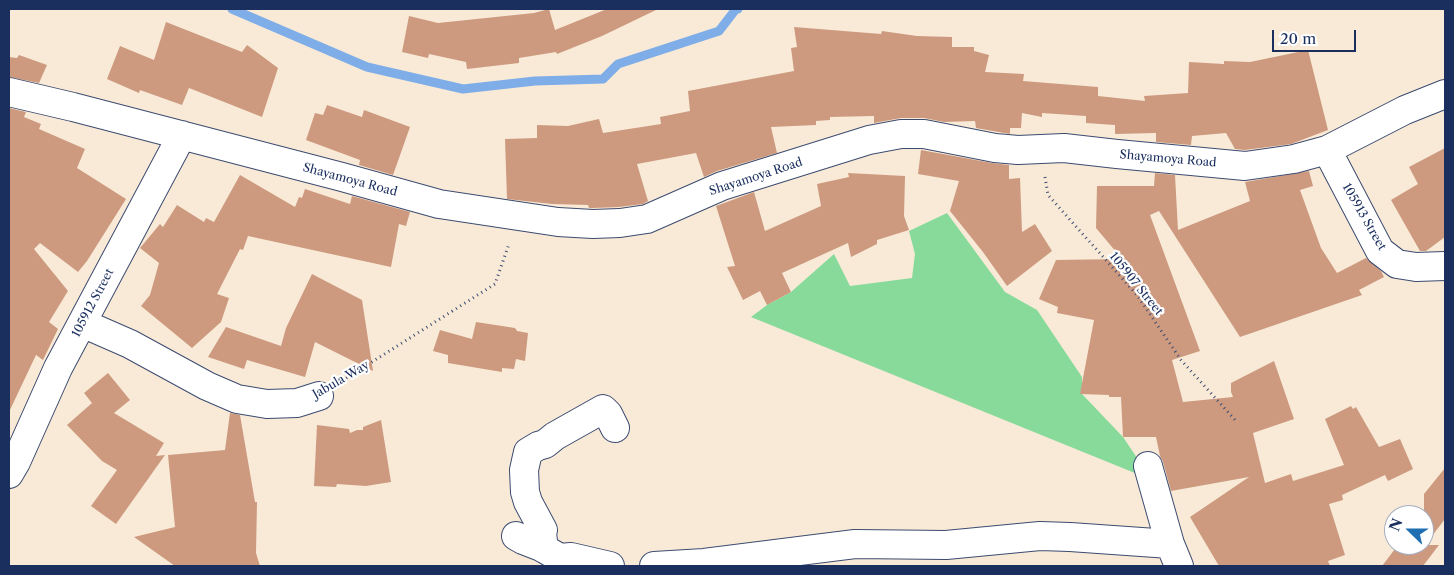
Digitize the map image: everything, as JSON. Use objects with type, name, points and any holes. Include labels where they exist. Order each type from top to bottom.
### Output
[{"type":"street","name":"Shayamoya Road","points":[[9,92],[73,106],[342,176],[438,204],[558,222],[593,224],[620,224],[647,219],[722,186],[869,140],[912,133],[995,148],[1018,150],[1064,148],[1245,166],[1294,159],[1327,150],[1405,110],[1445,94]]},
{"type":"street","name":"105912 Street","points":[[9,474],[58,368],[182,135]]},
{"type":"street","name":"105913 Street","points":[[1327,150],[1380,251],[1397,264],[1416,267],[1445,266]]},
{"type":"street","name":"Jabula Way","points":[[82,323],[130,344],[207,386],[237,399],[266,404],[297,403],[318,396]]},
{"type":"street","points":[[544,549],[542,533],[544,530],[528,502],[524,484],[524,470],[528,452],[545,444],[602,408],[608,414],[606,428]]},
{"type":"street","points":[[654,566],[704,563],[856,544],[946,544],[1040,536],[1070,537],[1175,555],[1148,466]]},
{"type":"street","points":[[516,536],[560,558],[571,557],[610,566]]},
{"type":"path","name":"105907 Street","points":[[1040,149],[1048,195],[1137,295],[1181,360],[1237,422]]},
{"type":"path","name":"Jabula Way","points":[[318,396],[495,284],[518,216]]},
{"type":"green space","points":[[947,213],[1005,292],[1037,310],[1082,377],[1082,394],[1123,437],[1152,480],[751,317],[767,305],[791,292],[834,254],[850,286],[912,278],[915,254],[909,231]]},
{"type":"building","points":[[549,9],[555,30],[607,9],[658,9],[602,36],[557,54],[556,52],[519,58],[519,63],[467,69],[466,62],[429,54],[428,58],[402,52],[409,16],[438,23],[534,13]]},
{"type":"building","points":[[166,22],[242,52],[247,45],[278,68],[262,117],[189,88],[182,105],[140,90],[139,93],[107,79],[120,46],[154,60]]},
{"type":"building","points":[[794,27],[881,34],[882,31],[917,36],[952,37],[952,47],[974,47],[974,51],[989,55],[985,72],[1024,74],[1023,81],[1098,87],[1098,96],[1145,101],[1144,96],[1188,93],[1189,62],[1224,64],[1224,61],[1250,62],[1308,50],[1328,130],[1291,144],[1245,150],[1235,149],[1226,133],[1192,136],[1191,145],[1156,142],[1156,133],[1115,134],[1115,125],[1086,123],[1086,116],[1042,113],[1042,117],[1022,113],[1021,128],[1010,128],[1010,134],[976,128],[975,121],[944,122],[924,118],[901,118],[874,123],[874,116],[830,117],[830,120],[816,121],[816,125],[771,127],[777,153],[717,171],[704,177],[696,153],[637,164],[648,201],[643,204],[589,208],[588,205],[552,204],[507,199],[505,139],[537,138],[537,125],[568,126],[599,119],[603,133],[661,124],[660,117],[690,111],[688,91],[794,71],[791,48],[797,47]]},
{"type":"building","points":[[19,55],[47,65],[39,83],[9,77],[9,57],[17,58]]},
{"type":"building","points":[[327,105],[362,117],[364,110],[410,127],[393,175],[359,165],[360,160],[306,140],[315,113],[323,115]]},
{"type":"building","points":[[9,108],[26,112],[24,117],[41,124],[39,129],[85,149],[77,168],[126,199],[78,272],[40,243],[34,249],[68,291],[49,322],[58,329],[43,360],[36,355],[9,412]]},
{"type":"building","points":[[1445,148],[1445,237],[1426,251],[1420,251],[1391,200],[1418,184],[1409,167]]},
{"type":"building","points":[[921,150],[1009,165],[1009,179],[1020,178],[1022,232],[1035,224],[1052,251],[1007,286],[950,211],[959,181],[918,174]]},
{"type":"building","points":[[1309,171],[1313,186],[1300,190],[1321,248],[1337,273],[1366,258],[1381,271],[1384,277],[1359,290],[1362,295],[1240,337],[1159,211],[1150,215],[1200,351],[1172,360],[1183,402],[1233,397],[1231,383],[1274,361],[1294,419],[1253,433],[1265,483],[1291,474],[1293,481],[1344,465],[1325,419],[1351,406],[1353,409],[1356,407],[1379,447],[1400,439],[1413,469],[1388,481],[1385,475],[1342,495],[1343,500],[1329,504],[1345,555],[1328,561],[1330,566],[1219,566],[1190,517],[1249,477],[1171,491],[1156,437],[1123,437],[1121,397],[1080,394],[1094,320],[1057,313],[1058,307],[1039,299],[1056,260],[1122,259],[1096,228],[1097,186],[1154,186],[1155,173],[1175,175],[1178,230],[1250,201],[1245,182]]},
{"type":"building","points":[[848,173],[905,176],[904,216],[909,230],[877,240],[877,244],[851,257],[848,243],[782,273],[791,292],[767,305],[760,291],[743,300],[727,267],[735,266],[716,206],[754,192],[765,231],[821,206],[817,184],[849,177]]},
{"type":"building","points":[[240,175],[295,207],[299,197],[302,198],[305,189],[350,204],[352,196],[410,212],[406,226],[399,224],[391,267],[248,236],[243,250],[240,249],[217,294],[229,298],[221,322],[192,348],[141,306],[150,295],[159,263],[140,248],[160,224],[163,227],[177,205],[204,222],[206,218],[214,222]]},
{"type":"building","points":[[312,274],[362,300],[373,371],[315,342],[305,377],[247,360],[244,369],[208,357],[226,327],[281,346],[286,328]]},
{"type":"building","points":[[476,322],[515,328],[517,331],[528,333],[525,361],[516,359],[514,369],[502,368],[502,372],[448,363],[448,355],[433,351],[440,330],[472,339]]},
{"type":"building","points":[[108,373],[130,400],[114,413],[164,443],[156,456],[165,455],[116,524],[91,506],[117,470],[102,461],[67,425],[92,403],[84,393]]},
{"type":"building","points":[[230,413],[240,415],[255,502],[257,502],[256,553],[260,566],[175,566],[134,537],[175,527],[168,455],[225,450]]},
{"type":"building","points":[[381,420],[391,482],[366,486],[337,484],[336,487],[314,486],[317,425],[349,429],[350,433],[363,430],[363,427]]},
{"type":"building","points":[[1445,468],[1445,519],[1434,533],[1434,505],[1424,505],[1424,494]]},
{"type":"building","points":[[1434,545],[1439,545],[1434,552]]},
{"type":"building","points":[[1390,555],[1431,555],[1423,566],[1382,566]]},
{"type":"waterway","points":[[232,9],[367,67],[463,89],[535,81],[603,79],[618,64],[719,31],[736,9],[738,9]]}]
